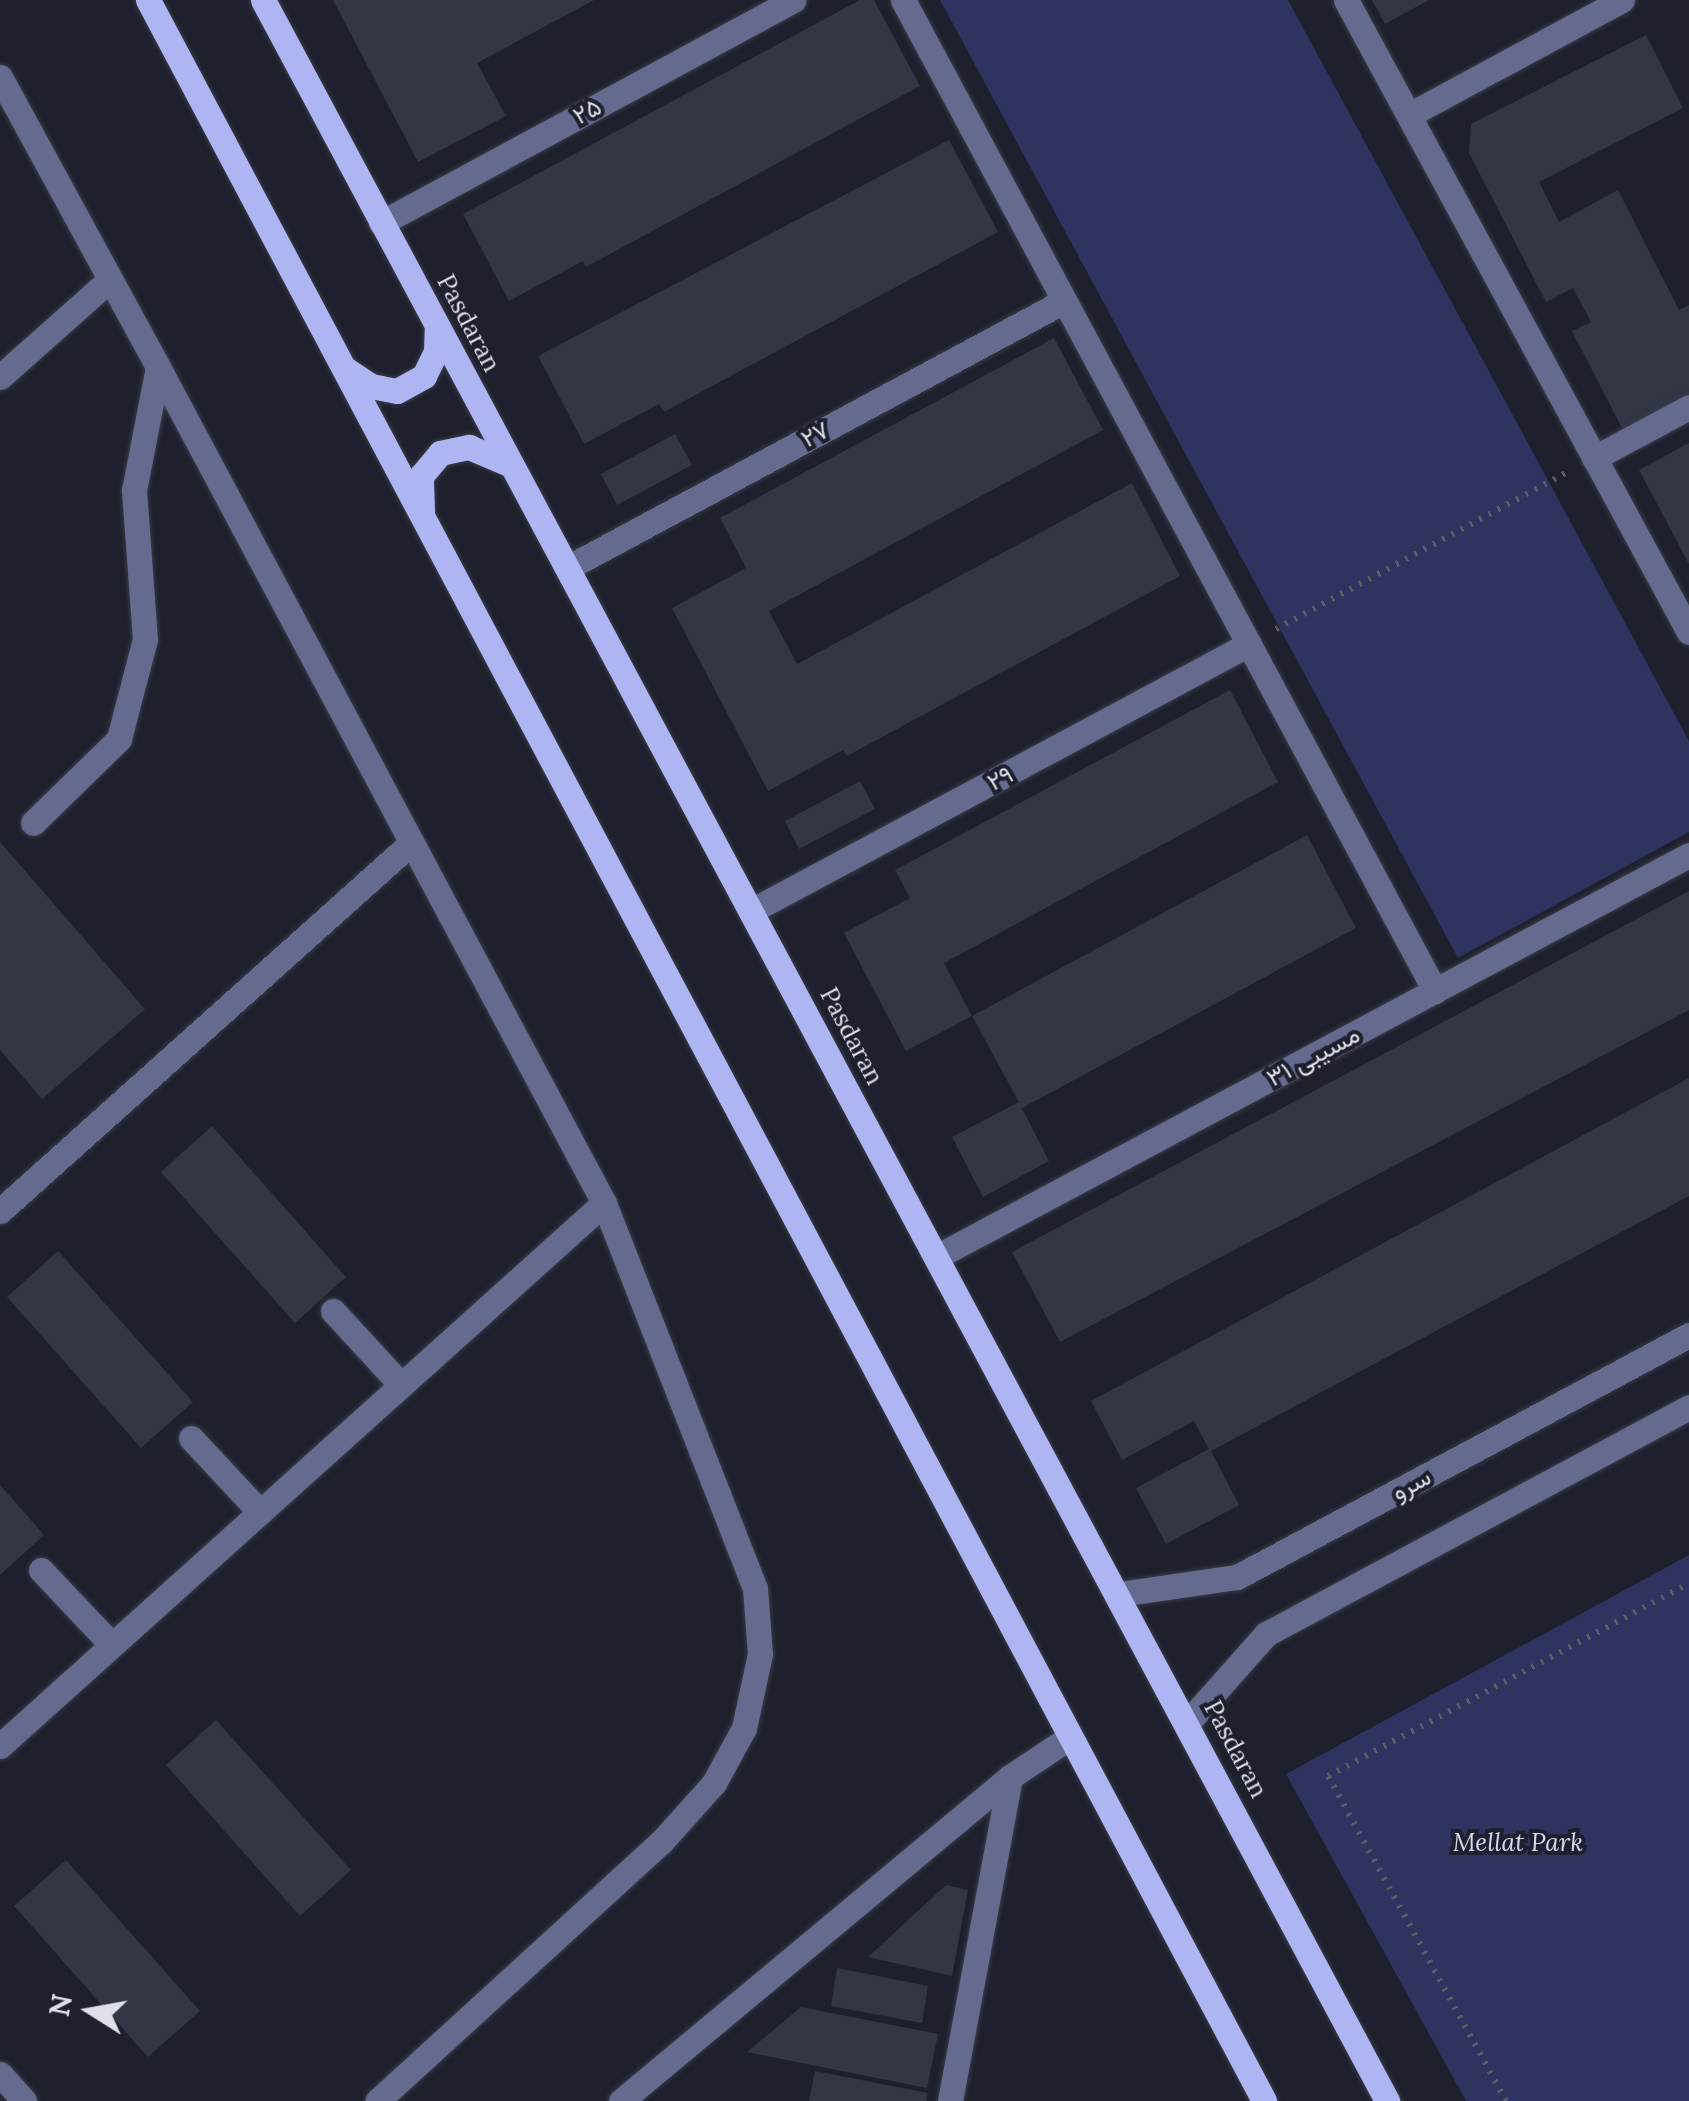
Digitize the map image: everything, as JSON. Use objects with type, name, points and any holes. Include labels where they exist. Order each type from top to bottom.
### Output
[{"type":"main road","points":[[148,0],[1264,2101]]},
{"type":"main road","name":"Pasdaran","points":[[263,0],[1388,2101]]},
{"type":"main road","points":[[343,367],[371,386],[397,391],[424,376],[436,351],[436,327]]},
{"type":"main road","points":[[422,517],[421,476],[440,453],[469,447],[512,465]]},
{"type":"street","name":"۲۵","points":[[381,223],[794,0]]},
{"type":"street","points":[[903,0],[1435,991]]},
{"type":"street","points":[[1346,0],[1689,632]]},
{"type":"street","points":[[1409,115],[1622,0]]},
{"type":"street","points":[[0,77],[604,1203],[755,1588],[760,1654],[744,1728],[714,1783],[662,1842],[377,2101]]},
{"type":"street","points":[[0,377],[107,282]]},
{"type":"street","name":"۲۷","points":[[566,568],[1064,300]]},
{"type":"street","points":[[33,823],[119,739],[144,640],[134,490],[158,367]]},
{"type":"street","points":[[1594,458],[1689,407]]},
{"type":"street","name":"۲۹","points":[[751,911],[1249,644]]},
{"type":"street","points":[[0,1211],[412,843]]},
{"type":"street","name":"۳۱ مسیبی","points":[[936,1256],[1689,856]]},
{"type":"street","points":[[0,1746],[604,1203]]},
{"type":"street","points":[[332,1311],[401,1385]]},
{"type":"street","name":"سرو","points":[[1119,1594],[1237,1578],[1689,1335]]},
{"type":"street","points":[[1188,1722],[1266,1634],[1689,1407]]},
{"type":"street","points":[[191,1438],[260,1512]]},
{"type":"street","points":[[41,1570],[112,1645]]},
{"type":"street","points":[[622,2101],[1010,1778],[1070,1736]]},
{"type":"street","points":[[950,2101],[1010,1778]]},
{"type":"street","points":[[0,2074],[24,2101]]},
{"type":"path","points":[[1249,644],[1594,458]]},
{"type":"path","points":[[1506,2101],[1328,1776],[1689,1583]]},
{"type":"green space","points":[[940,0],[1288,0],[1689,741],[1689,832],[1458,958]]},
{"type":"green space","name":"Mellat Park","points":[[1689,1555],[1689,2101],[1466,2101],[1286,1774]]},
{"type":"building","points":[[333,0],[594,0],[477,63],[506,116],[418,162]]},
{"type":"building","points":[[860,0],[874,0],[920,86],[586,267],[583,261],[509,301],[463,214]]},
{"type":"building","points":[[1372,0],[1429,0],[1385,24]]},
{"type":"building","points":[[1646,35],[1683,108],[1539,182],[1559,222],[1618,190],[1679,310],[1689,305],[1689,396],[1623,430],[1572,331],[1591,322],[1573,288],[1546,302],[1469,153],[1471,124]]},
{"type":"building","points":[[949,140],[998,232],[664,412],[659,404],[584,444],[538,356]]},
{"type":"building","points":[[1054,338],[1103,430],[769,611],[797,664],[1132,483],[1180,576],[847,756],[843,750],[768,791],[672,608],[746,568],[720,518]]},
{"type":"building","points":[[675,434],[692,465],[617,505],[601,474]]},
{"type":"building","points":[[1689,443],[1689,564],[1639,470]]},
{"type":"building","points":[[1230,690],[1278,782],[944,963],[972,1016],[906,1051],[844,933],[910,898],[895,870]]},
{"type":"building","points":[[860,781],[875,809],[799,849],[785,821]]},
{"type":"building","points":[[1307,835],[1356,928],[1022,1108],[1049,1161],[983,1197],[952,1137],[1019,1102],[972,1016]]},
{"type":"building","points":[[0,842],[145,1009],[42,1099],[0,1050]]},
{"type":"building","points":[[1689,891],[1689,1010],[1060,1342],[1012,1252]]},
{"type":"building","points":[[1689,1078],[1689,1196],[1211,1451],[1239,1505],[1166,1544],[1136,1488],[1209,1449],[1194,1421],[1122,1460],[1091,1401]]},
{"type":"building","points":[[212,1126],[346,1277],[295,1323],[161,1172]]},
{"type":"building","points":[[58,1251],[193,1402],[141,1448],[7,1297]]},
{"type":"building","points":[[0,1485],[44,1535],[0,1575]]},
{"type":"building","points":[[216,1720],[351,1870],[300,1916],[166,1765]]},
{"type":"building","points":[[66,1860],[200,2011],[148,2057],[14,1906]]},
{"type":"building","points":[[946,1885],[968,1890],[952,1976],[868,1957]]},
{"type":"building","points":[[837,1968],[928,1986],[922,2023],[831,2006]]},
{"type":"building","points":[[801,2007],[938,2034],[927,2088],[747,2052]]},
{"type":"building","points":[[815,2071],[928,2093],[926,2101],[809,2101]]}]
